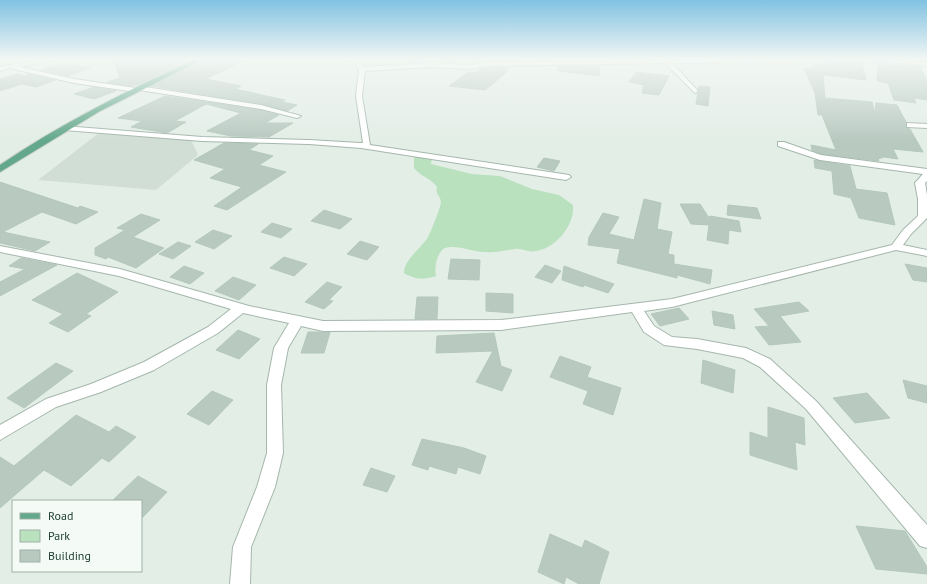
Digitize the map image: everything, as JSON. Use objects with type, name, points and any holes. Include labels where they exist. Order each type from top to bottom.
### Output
[{"type":"main road","points":[[0,169],[22,153],[64,128],[144,86]]},
{"type":"street","points":[[116,86],[261,107],[298,116]]},
{"type":"street","points":[[360,86],[359,96],[367,144],[361,146]]},
{"type":"street","points":[[690,86],[695,91]]},
{"type":"street","points":[[910,124],[927,126]]},
{"type":"street","points":[[64,128],[202,139],[309,142],[361,146],[566,177]]},
{"type":"street","points":[[781,144],[820,157],[927,172]]},
{"type":"street","points":[[896,247],[907,232],[923,217],[923,199],[920,183],[927,175]]},
{"type":"street","points":[[0,250],[120,273],[241,308],[323,326],[501,326],[672,303],[896,247],[927,253]]},
{"type":"street","points":[[0,433],[51,403],[96,388],[149,366],[213,330],[241,308]]},
{"type":"street","points":[[636,308],[649,329],[669,342],[697,344],[746,353],[765,363],[811,405],[927,539]]},
{"type":"street","points":[[240,584],[242,547],[266,487],[275,453],[274,385],[278,363],[282,348],[297,320]]},
{"type":"shaded area","points":[[99,133],[191,140],[198,155],[156,190],[38,180]]},
{"type":"green space","points":[[417,156],[432,159],[431,164],[472,174],[500,176],[532,189],[559,195],[573,205],[571,220],[563,234],[543,249],[533,251],[518,249],[496,252],[480,252],[449,247],[442,250],[438,256],[435,272],[436,276],[423,279],[412,277],[404,273],[405,268],[407,263],[428,237],[436,219],[441,202],[435,184],[414,168],[414,158]]},
{"type":"building","points":[[0,86],[15,86],[0,91]]},
{"type":"building","points":[[154,86],[240,86],[235,89],[285,100],[282,102],[297,105],[287,111],[261,104]]},
{"type":"building","points":[[451,86],[490,86],[485,90]]},
{"type":"building","points":[[644,86],[664,86],[659,95],[642,93]]},
{"type":"building","points":[[699,86],[710,87],[708,106],[696,104]]},
{"type":"building","points":[[812,86],[824,86],[825,98],[872,102],[875,114],[876,103],[897,105],[906,122],[906,128],[910,129],[923,152],[893,149],[898,159],[884,157],[878,159],[879,161],[821,154],[812,150],[811,145],[836,150],[822,115],[818,115],[815,93]]},
{"type":"building","points":[[889,86],[927,86],[927,100],[914,98],[916,103],[894,100]]},
{"type":"building","points":[[94,87],[116,91],[94,99],[74,94]]},
{"type":"building","points":[[165,96],[261,110],[279,115],[265,123],[293,123],[269,137],[231,136],[207,131],[241,113],[206,104],[175,121],[186,122],[167,133],[131,127],[142,121],[118,118]]},
{"type":"building","points":[[224,143],[258,144],[249,150],[273,156],[259,165],[286,172],[227,210],[214,206],[242,187],[210,178],[225,169],[194,160]]},
{"type":"building","points":[[544,158],[560,161],[554,171],[537,167]]},
{"type":"building","points":[[814,160],[850,166],[856,189],[887,193],[895,225],[859,218],[851,198],[834,194],[832,171],[815,168]]},
{"type":"building","points":[[0,182],[78,208],[80,206],[98,212],[76,224],[42,212],[3,232],[50,242],[35,251],[0,243]]},
{"type":"building","points":[[644,199],[661,203],[657,229],[672,232],[668,254],[674,255],[674,264],[712,270],[710,284],[677,275],[677,278],[617,263],[620,249],[588,245],[589,237],[603,213],[619,217],[609,234],[634,240]]},
{"type":"building","points":[[680,204],[700,204],[709,218],[710,216],[739,221],[741,232],[729,230],[728,244],[707,240],[709,225],[691,224]]},
{"type":"building","points":[[728,205],[757,208],[761,219],[727,215]]},
{"type":"building","points":[[324,210],[352,219],[340,229],[311,221]]},
{"type":"building","points":[[141,214],[160,220],[133,237],[164,248],[136,268],[108,257],[106,259],[95,255],[95,248],[125,230],[117,228]]},
{"type":"building","points":[[272,223],[292,229],[281,238],[261,232]]},
{"type":"building","points":[[213,230],[232,236],[214,249],[195,242]]},
{"type":"building","points":[[360,241],[379,247],[367,260],[347,254]]},
{"type":"building","points":[[178,242],[191,246],[173,259],[159,254]]},
{"type":"building","points":[[284,257],[307,264],[294,276],[270,268]]},
{"type":"building","points":[[21,258],[57,265],[0,296],[0,282],[25,269],[9,266]]},
{"type":"building","points":[[451,259],[480,260],[479,280],[448,279]]},
{"type":"building","points":[[905,264],[927,268],[927,282],[913,280]]},
{"type":"building","points":[[545,265],[561,271],[552,283],[535,277]]},
{"type":"building","points":[[184,266],[204,273],[190,284],[170,277]]},
{"type":"building","points":[[564,266],[614,284],[608,293],[562,280]]},
{"type":"building","points":[[77,273],[118,292],[86,314],[91,316],[68,332],[49,323],[63,314],[32,300]]},
{"type":"building","points":[[233,277],[256,285],[239,300],[215,291]]},
{"type":"building","points":[[327,282],[342,287],[329,300],[333,301],[324,309],[305,302]]},
{"type":"building","points":[[486,293],[513,294],[513,313],[486,311]]},
{"type":"building","points":[[417,297],[438,297],[437,319],[415,319]]},
{"type":"building","points":[[799,302],[809,311],[780,316],[801,342],[769,345],[755,327],[769,326],[754,309]]},
{"type":"building","points":[[679,308],[689,319],[660,326],[651,314]]},
{"type":"building","points":[[712,311],[733,315],[735,329],[714,325]]},
{"type":"building","points":[[238,330],[260,339],[239,359],[216,350]]},
{"type":"building","points":[[308,332],[330,332],[324,353],[301,353]]},
{"type":"building","points":[[494,333],[501,366],[512,370],[502,391],[476,382],[493,351],[436,353],[437,336]]},
{"type":"building","points":[[560,356],[591,367],[587,377],[621,388],[613,415],[583,404],[588,391],[550,377]]},
{"type":"building","points":[[703,360],[735,370],[733,393],[701,383]]},
{"type":"building","points":[[56,363],[73,371],[24,408],[7,398]]},
{"type":"building","points":[[903,380],[927,386],[927,403],[908,398]]},
{"type":"building","points":[[212,391],[233,400],[209,425],[187,414]]},
{"type":"building","points":[[867,393],[890,418],[855,423],[833,398]]},
{"type":"building","points":[[768,407],[804,418],[805,445],[795,442],[797,470],[750,455],[750,432],[768,438]]},
{"type":"building","points":[[76,415],[109,432],[116,426],[136,437],[109,462],[102,458],[71,486],[44,470],[0,508],[0,457],[14,466]]},
{"type":"building","points":[[422,439],[464,448],[486,456],[480,474],[458,467],[456,474],[429,466],[428,470],[412,465]]},
{"type":"building","points":[[371,468],[395,476],[387,492],[363,485]]},
{"type":"building","points":[[138,476],[167,492],[142,518],[142,500],[113,500]]},
{"type":"building","points":[[856,526],[905,531],[927,567],[927,574],[876,569]]},
{"type":"building","points":[[550,534],[582,548],[585,540],[609,552],[599,584],[579,584],[566,577],[564,584],[538,572]]}]
